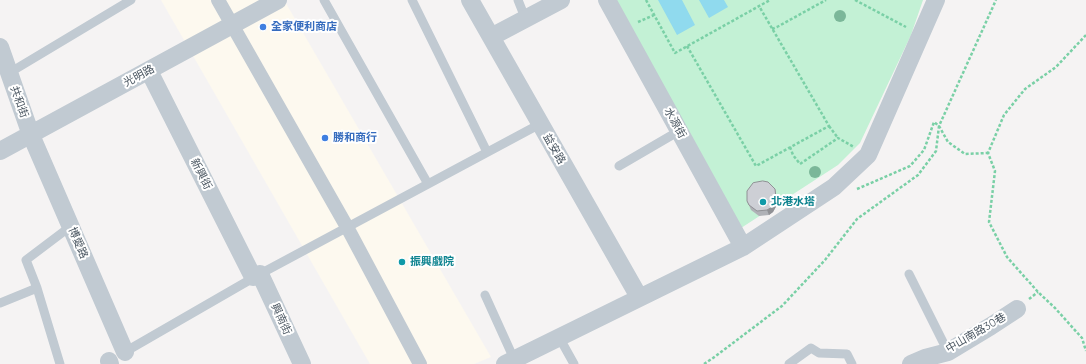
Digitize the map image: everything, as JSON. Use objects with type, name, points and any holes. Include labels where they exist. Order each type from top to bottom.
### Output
[{"type":"street","points":[[218,0],[234,25],[348,227],[420,364]]},
{"type":"street","name":"光明路","points":[[2,146],[31,135],[278,0]]},
{"type":"street","name":"益安路","points":[[470,0],[639,297]]},
{"type":"street","points":[[491,37],[526,20],[561,0]]},
{"type":"street","name":"水源街","points":[[607,0],[743,247]]},
{"type":"street","points":[[509,362],[743,247],[834,188],[868,155],[936,0]]},
{"type":"street","name":"共和街","points":[[0,46],[31,135]]},
{"type":"street","name":"新興街","points":[[149,71],[257,276]]},
{"type":"street","name":"博愛路","points":[[31,135],[125,352]]},
{"type":"street","name":"興南街","points":[[257,276],[302,364]]},
{"type":"street","name":"中山南路30巷","points":[[911,364],[925,358],[948,352],[1017,309]]},
{"type":"lane","points":[[9,73],[131,0]]},
{"type":"lane","points":[[324,0],[428,184]]},
{"type":"lane","points":[[412,0],[487,152]]},
{"type":"lane","points":[[518,0],[526,20]]},
{"type":"lane","points":[[107,363],[257,276],[540,124]]},
{"type":"lane","points":[[620,166],[679,131]]},
{"type":"lane","points":[[60,364],[37,288],[26,260],[71,226]]},
{"type":"lane","points":[[909,274],[948,352]]},
{"type":"lane","points":[[0,303],[37,288]]},
{"type":"lane","points":[[485,295],[509,362]]},
{"type":"lane","points":[[559,337],[574,364]]},
{"type":"lane","points":[[789,364],[810,348],[819,353],[847,354],[852,364]]},
{"type":"path","points":[[646,0],[675,53],[770,0]]},
{"type":"path","points":[[772,29],[777,28],[826,0]]},
{"type":"path","points":[[855,0],[921,34]]},
{"type":"path","points":[[704,364],[782,306],[825,260],[857,219],[918,175],[936,151],[939,126],[996,0]]},
{"type":"path","points":[[759,6],[829,126],[838,138],[868,155]]},
{"type":"path","points":[[1086,35],[1056,67],[1025,89],[1004,115],[988,153],[995,171],[989,222],[1007,257],[1082,338],[1086,351]]},
{"type":"path","points":[[687,46],[756,166],[829,126]]},
{"type":"path","points":[[852,191],[910,166],[924,150],[934,122],[939,126],[948,142],[965,154],[988,153]]},
{"type":"path","points":[[790,147],[793,155],[800,164],[838,138]]},
{"type":"shaded area","points":[[161,0],[284,0],[491,357],[474,364],[370,364]]},
{"type":"green space","points":[[614,0],[923,0],[911,35],[860,143],[838,165],[738,230]]},
{"type":"water","points":[[658,0],[682,0],[695,25],[677,35]]},
{"type":"water","points":[[699,0],[724,0],[728,7],[709,18]]},
{"type":"building","name":"北港水塔","points":[[763,181],[768,182],[775,189],[776,198],[772,207],[767,210],[757,211],[749,205],[747,201],[747,191],[753,183]]},
{"type":"place","name":"全家便利商店","points":[[263,27]]},
{"type":"place","name":"勝和商行","points":[[325,138]]},
{"type":"place","name":"北港水塔","points":[[763,202]]},
{"type":"place","name":"振興戲院","points":[[402,262]]}]
